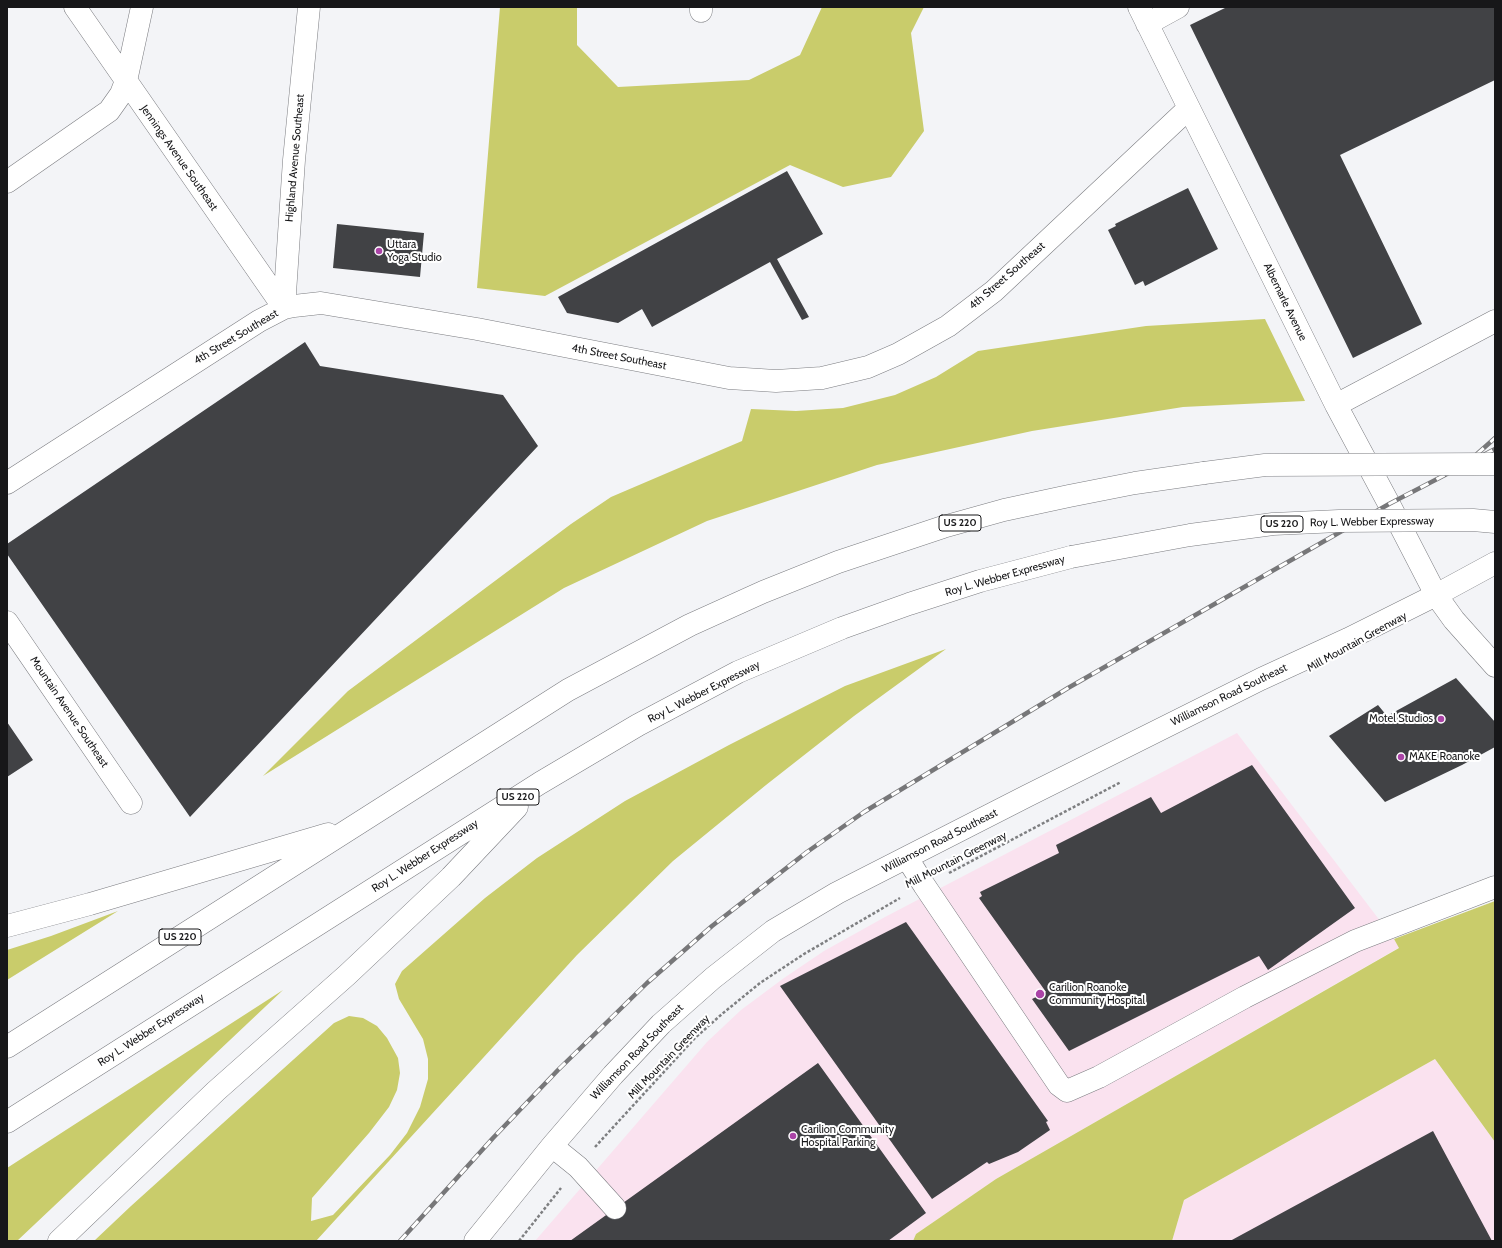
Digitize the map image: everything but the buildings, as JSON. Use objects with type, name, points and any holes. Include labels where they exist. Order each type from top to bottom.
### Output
[{"type":"main road","name":"Jennings Avenue Southeast","points":[[75,7],[284,308]]},
{"type":"main road","points":[[7,182],[109,111],[121,94],[126,81],[142,7]]},
{"type":"main road","name":"Highland Avenue Southeast","points":[[284,308],[294,160],[309,7]]},
{"type":"main road","points":[[1143,16],[1178,7]]},
{"type":"main road","name":"Albemarle Avenue","points":[[1143,16],[1336,405],[1436,595],[1454,620],[1495,666]]},
{"type":"main road","name":"4th Street Southeast","points":[[7,483],[259,321],[284,308],[294,306],[321,303],[477,329],[729,378],[776,381],[822,378],[868,367],[898,354],[948,326],[994,291],[1189,108]]},
{"type":"main road","points":[[1336,405],[1495,321]]},
{"type":"main road","name":"US 220","points":[[7,1047],[568,690],[690,625],[763,592],[838,562],[943,527],[1004,510],[1135,484],[1204,473],[1265,465],[1495,464]]},
{"type":"main road","name":"Roy L. Webber Expressway","points":[[7,1122],[540,783],[638,725],[738,672],[842,628],[980,581],[1071,557],[1190,534],[1273,524],[1347,521],[1473,520],[1495,522]]},
{"type":"main road","name":"Williamson Road Southeast","points":[[475,1241],[552,1146],[613,1075],[661,1024],[726,968],[773,931],[804,912],[907,858],[1260,678],[1348,639],[1436,595],[1495,563]]},
{"type":"main road","name":"Mountain Avenue Southeast","points":[[7,622],[131,803]]},
{"type":"main road","points":[[59,1241],[216,1091],[347,975],[451,877],[540,783]]},
{"type":"main road","points":[[7,926],[105,900],[354,826]]},
{"type":"main road","points":[[907,858],[1059,1085],[1067,1091],[1099,1077],[1245,997],[1355,941],[1495,887]]},
{"type":"main road","points":[[552,1146],[578,1167],[615,1208]]},
{"type":"path","name":"Mill Mountain Greenway","points":[[519,1241],[578,1167],[695,1038],[755,987],[804,954],[870,915],[1123,780]]},
{"type":"shaded area","name":"Carilion Roanoke Community Hospital","points":[[1237,733],[1400,947],[996,1179],[916,1234],[913,1241],[535,1241],[707,1042],[741,1010],[784,978],[824,951],[885,917]]},
{"type":"shaded area","points":[[1435,1059],[1495,1142],[1495,1241],[1172,1241],[1184,1200]]},
{"type":"green space","points":[[500,7],[577,7],[577,45],[618,87],[749,80],[800,55],[822,7],[924,7],[911,33],[924,131],[891,177],[843,187],[790,165],[545,296],[477,288]]},
{"type":"green space","points":[[1265,319],[1305,401],[1183,407],[1032,431],[877,465],[707,521],[564,588],[263,776],[348,691],[571,524],[611,497],[742,441],[751,409],[796,411],[843,408],[895,395],[936,377],[978,351],[1146,326]]},
{"type":"green space","points":[[946,649],[854,716],[673,861],[577,955],[316,1241],[94,1241],[334,1023],[349,1016],[363,1018],[377,1026],[387,1038],[398,1058],[400,1073],[397,1090],[389,1107],[369,1133],[312,1198],[311,1221],[333,1215],[390,1155],[407,1133],[420,1107],[428,1079],[428,1059],[423,1039],[399,999],[395,984],[402,971],[485,898],[537,858],[625,801],[729,745],[845,686]]},
{"type":"green space","points":[[1495,901],[1495,1142],[1435,1059],[1184,1200],[1172,1241],[913,1241],[916,1234],[996,1179],[1399,948],[1394,939]]},
{"type":"green space","points":[[118,911],[7,980],[7,950],[51,936]]},
{"type":"green space","points":[[283,990],[17,1241],[7,1241],[7,1168]]},
{"type":"railway","points":[[1477,454],[1495,438]]},
{"type":"railway","points":[[400,1241],[493,1138],[558,1070],[647,983],[712,926],[807,852],[864,812],[1068,688],[1389,504],[1495,449]]},
{"type":"place","name":"Uttara Yoga Studio","points":[[379,251]]},
{"type":"place","name":"Motel Studios","points":[[1441,719]]},
{"type":"place","name":"MAKE Roanoke","points":[[1401,757]]},
{"type":"place","name":"Carilion Roanoke Community Hospital","points":[[1040,994]]},
{"type":"place","name":"Carilion Community Hospital Parking","points":[[793,1136]]}]
